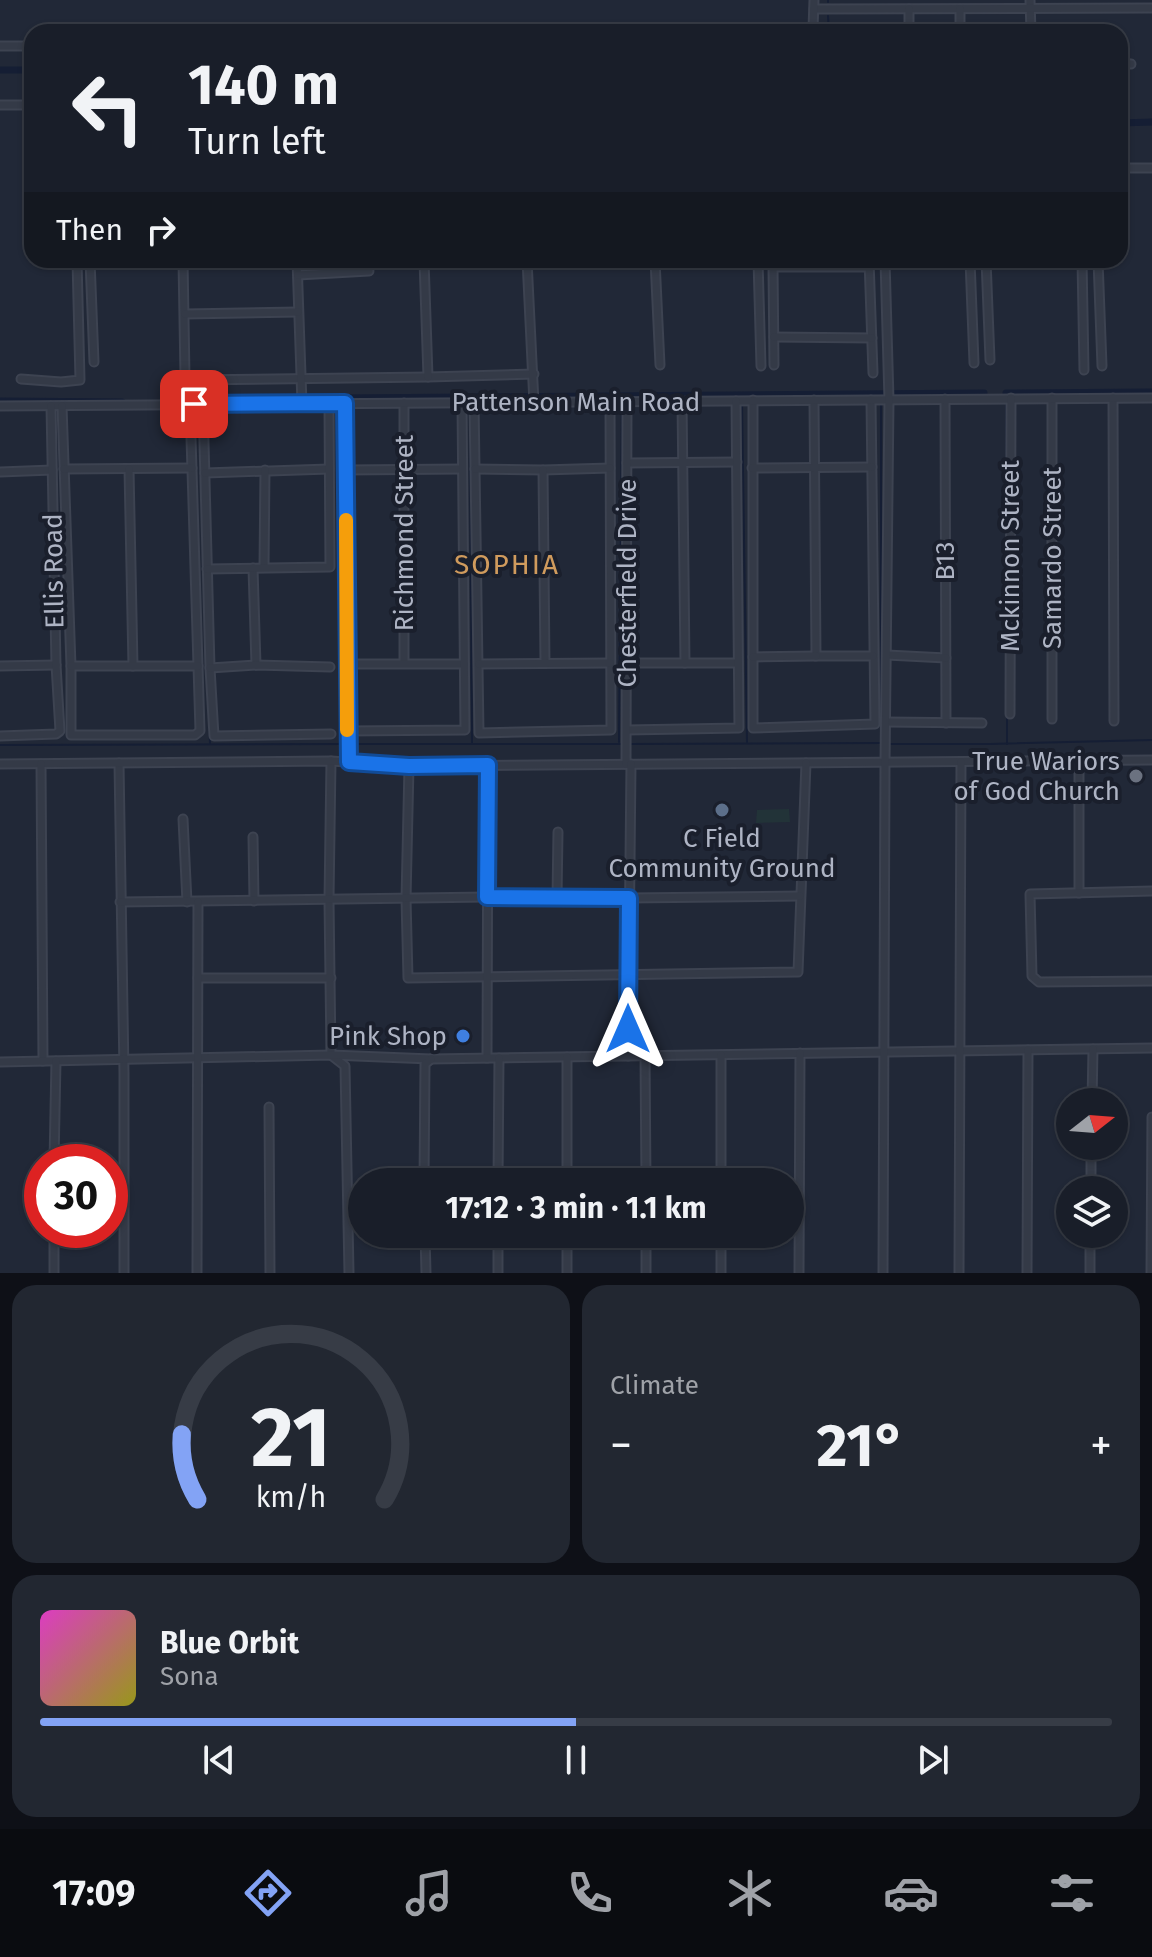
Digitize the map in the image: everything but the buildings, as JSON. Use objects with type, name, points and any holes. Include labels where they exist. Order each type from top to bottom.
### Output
[{"type":"street","points":[[1030,4],[1031,24]]},
{"type":"street","points":[[814,5],[909,9],[1030,4],[1152,8]]},
{"type":"street","points":[[909,9],[909,24]]},
{"type":"street","points":[[960,9],[960,24]]},
{"type":"street","points":[[0,46],[24,46]]},
{"type":"street","points":[[0,105],[24,105]]},
{"type":"street","points":[[1128,168],[1152,168]]},
{"type":"street","points":[[21,379],[80,380],[77,268]]},
{"type":"street","points":[[90,268],[94,362]]},
{"type":"street","points":[[183,268],[185,377],[188,380],[534,374]]},
{"type":"street","points":[[298,268],[302,400]]},
{"type":"street","points":[[424,268],[428,377]]},
{"type":"street","points":[[527,268],[534,400]]},
{"type":"street","points":[[655,268],[660,365]]},
{"type":"street","points":[[758,268],[761,366]]},
{"type":"street","points":[[772,268],[774,365]]},
{"type":"street","points":[[869,268],[873,373]]},
{"type":"street","points":[[883,1273],[888,397],[885,268]]},
{"type":"street","points":[[970,268],[974,363]]},
{"type":"street","points":[[986,268],[990,360]]},
{"type":"street","points":[[1082,268],[1084,370]]},
{"type":"street","points":[[1098,268],[1102,366]]},
{"type":"street","points":[[298,275],[369,271]]},
{"type":"street","points":[[79,303],[91,302]]},
{"type":"street","points":[[185,314],[298,312]]},
{"type":"street","points":[[774,337],[872,338]]},
{"type":"street","name":"Pattenson Main Road","points":[[0,406],[197,405],[302,400],[329,404],[534,400],[873,400],[888,397],[1152,398]]},
{"type":"street","name":"Mckinnon Street","points":[[1010,714],[1011,398]]},
{"type":"street","name":"Samardo Street","points":[[1052,398],[1052,719]]},
{"type":"street","points":[[1113,398],[1114,721]]},
{"type":"street","name":"B13","points":[[945,399],[946,723]]},
{"type":"street","points":[[627,730],[739,728],[738,400]]},
{"type":"street","points":[[752,400],[753,728],[875,724],[873,400]]},
{"type":"street","points":[[814,400],[816,656]]},
{"type":"street","name":"Chesterfield Drive","points":[[479,664],[479,733],[611,730],[610,401]]},
{"type":"street","name":"Chesterfield Drive","points":[[627,401],[628,1056]]},
{"type":"street","points":[[682,401],[685,663]]},
{"type":"street","points":[[474,402],[479,664],[610,663]]},
{"type":"street","points":[[345,403],[349,762]]},
{"type":"street","name":"Richmond Street","points":[[404,403],[404,663]]},
{"type":"street","points":[[347,733],[465,730],[462,403]]},
{"type":"street","points":[[207,569],[330,567],[329,404]]},
{"type":"street","points":[[62,406],[71,735],[195,735],[200,731],[192,468],[197,405]]},
{"type":"street","points":[[197,405],[205,473],[214,736],[331,734]]},
{"type":"street","name":"Ellis Road","points":[[0,736],[56,734],[60,731],[51,406]]},
{"type":"street","points":[[627,463],[737,462]]},
{"type":"street","points":[[752,468],[872,467]]},
{"type":"street","points":[[64,469],[192,468]]},
{"type":"street","points":[[475,469],[610,468]]},
{"type":"street","points":[[129,469],[133,666]]},
{"type":"street","points":[[205,473],[329,469]]},
{"type":"street","points":[[346,470],[462,469]]},
{"type":"street","points":[[0,472],[52,470]]},
{"type":"street","points":[[264,567],[265,470]]},
{"type":"street","points":[[543,470],[545,663]]},
{"type":"street","points":[[253,568],[256,665]]},
{"type":"street","points":[[887,655],[946,658]]},
{"type":"street","points":[[753,657],[873,656]]},
{"type":"street","points":[[627,663],[738,663]]},
{"type":"street","points":[[347,664],[464,664]]},
{"type":"street","points":[[0,666],[56,665]]},
{"type":"street","points":[[210,668],[256,665],[330,667]]},
{"type":"street","points":[[71,666],[198,666]]},
{"type":"street","points":[[886,722],[982,723]]},
{"type":"street","points":[[0,764],[331,761],[409,766],[1152,760]]},
{"type":"street","points":[[331,761],[331,1055]]},
{"type":"street","points":[[1079,761],[1079,893]]},
{"type":"street","points":[[959,1273],[961,762]]},
{"type":"street","points":[[119,763],[124,1273]]},
{"type":"street","points":[[409,766],[408,978],[798,972],[806,763]]},
{"type":"street","points":[[41,764],[43,1061]]},
{"type":"street","points":[[487,1058],[488,765]]},
{"type":"street","points":[[183,819],[187,902]]},
{"type":"street","points":[[557,897],[558,832]]},
{"type":"street","points":[[253,837],[254,901]]},
{"type":"street","points":[[1152,891],[1030,894],[1032,976],[1039,982],[1152,981]]},
{"type":"street","points":[[120,902],[800,896]]},
{"type":"street","points":[[197,1273],[198,902]]},
{"type":"street","points":[[198,978],[331,978]]},
{"type":"street","points":[[0,1062],[331,1055],[431,1059],[1152,1048]]},
{"type":"street","points":[[1092,1088],[1093,1049]]},
{"type":"street","points":[[1027,1273],[1028,1050]]},
{"type":"street","points":[[799,1273],[800,1053]]},
{"type":"street","points":[[331,1055],[345,1066],[349,1273]]},
{"type":"street","points":[[721,1055],[721,1168]]},
{"type":"street","points":[[645,1056],[646,1168]]},
{"type":"street","points":[[567,1057],[567,1168]]},
{"type":"street","points":[[498,1168],[499,1058]]},
{"type":"street","points":[[424,1168],[425,1064],[431,1059]]},
{"type":"street","points":[[54,1144],[56,1061]]},
{"type":"street","points":[[269,1107],[270,1273]]},
{"type":"street","points":[[1151,1273],[1152,1117]]},
{"type":"street","points":[[54,1248],[54,1273]]},
{"type":"street","points":[[425,1248],[426,1273]]},
{"type":"street","points":[[498,1248],[498,1273]]},
{"type":"street","points":[[567,1248],[567,1273]]},
{"type":"street","points":[[646,1248],[646,1273]]},
{"type":"street","points":[[721,1248],[721,1273]]},
{"type":"street","points":[[1090,1248],[1090,1273]]},
{"type":"shaded area","points":[[789,809],[790,822],[756,823],[757,810]]},
{"type":"waterway","points":[[828,16],[828,24]]},
{"type":"waterway","points":[[0,70],[24,70]]},
{"type":"waterway","points":[[1128,123],[1152,122]]},
{"type":"waterway","points":[[1006,393],[1152,392]]},
{"type":"waterway","points":[[271,401],[984,393]]},
{"type":"waterway","points":[[881,394],[881,742]]},
{"type":"waterway","points":[[0,401],[122,402]]},
{"type":"waterway","points":[[1006,402],[1007,668]]},
{"type":"waterway","points":[[742,404],[747,742]]},
{"type":"waterway","points":[[470,405],[472,743]]},
{"type":"waterway","points":[[619,742],[622,405]]},
{"type":"waterway","points":[[199,406],[202,516]]},
{"type":"waterway","points":[[338,406],[340,743]]},
{"type":"waterway","points":[[65,582],[68,684]]},
{"type":"waterway","points":[[1007,714],[1007,744]]},
{"type":"waterway","points":[[209,718],[210,743]]},
{"type":"waterway","points":[[889,744],[1152,740]]},
{"type":"waterway","points":[[629,744],[883,743]]},
{"type":"waterway","points":[[0,745],[347,744]]},
{"type":"waterway","points":[[353,744],[623,744]]},
{"type":"slow traffic","points":[[346,520],[347,730]]},
{"type":"place","name":"True Wariors of God Church","points":[[1136,776]]},
{"type":"place","name":"C Field Community Ground","points":[[722,810]]},
{"type":"place","name":"Pink Shop","points":[[463,1036]]},
{"type":"district","name":"SOPHIA","points":[[507,564]]},
{"type":"route","points":[[194,404],[345,403],[349,762],[409,766],[488,765],[487,897],[629,898],[628,1029]]}]
